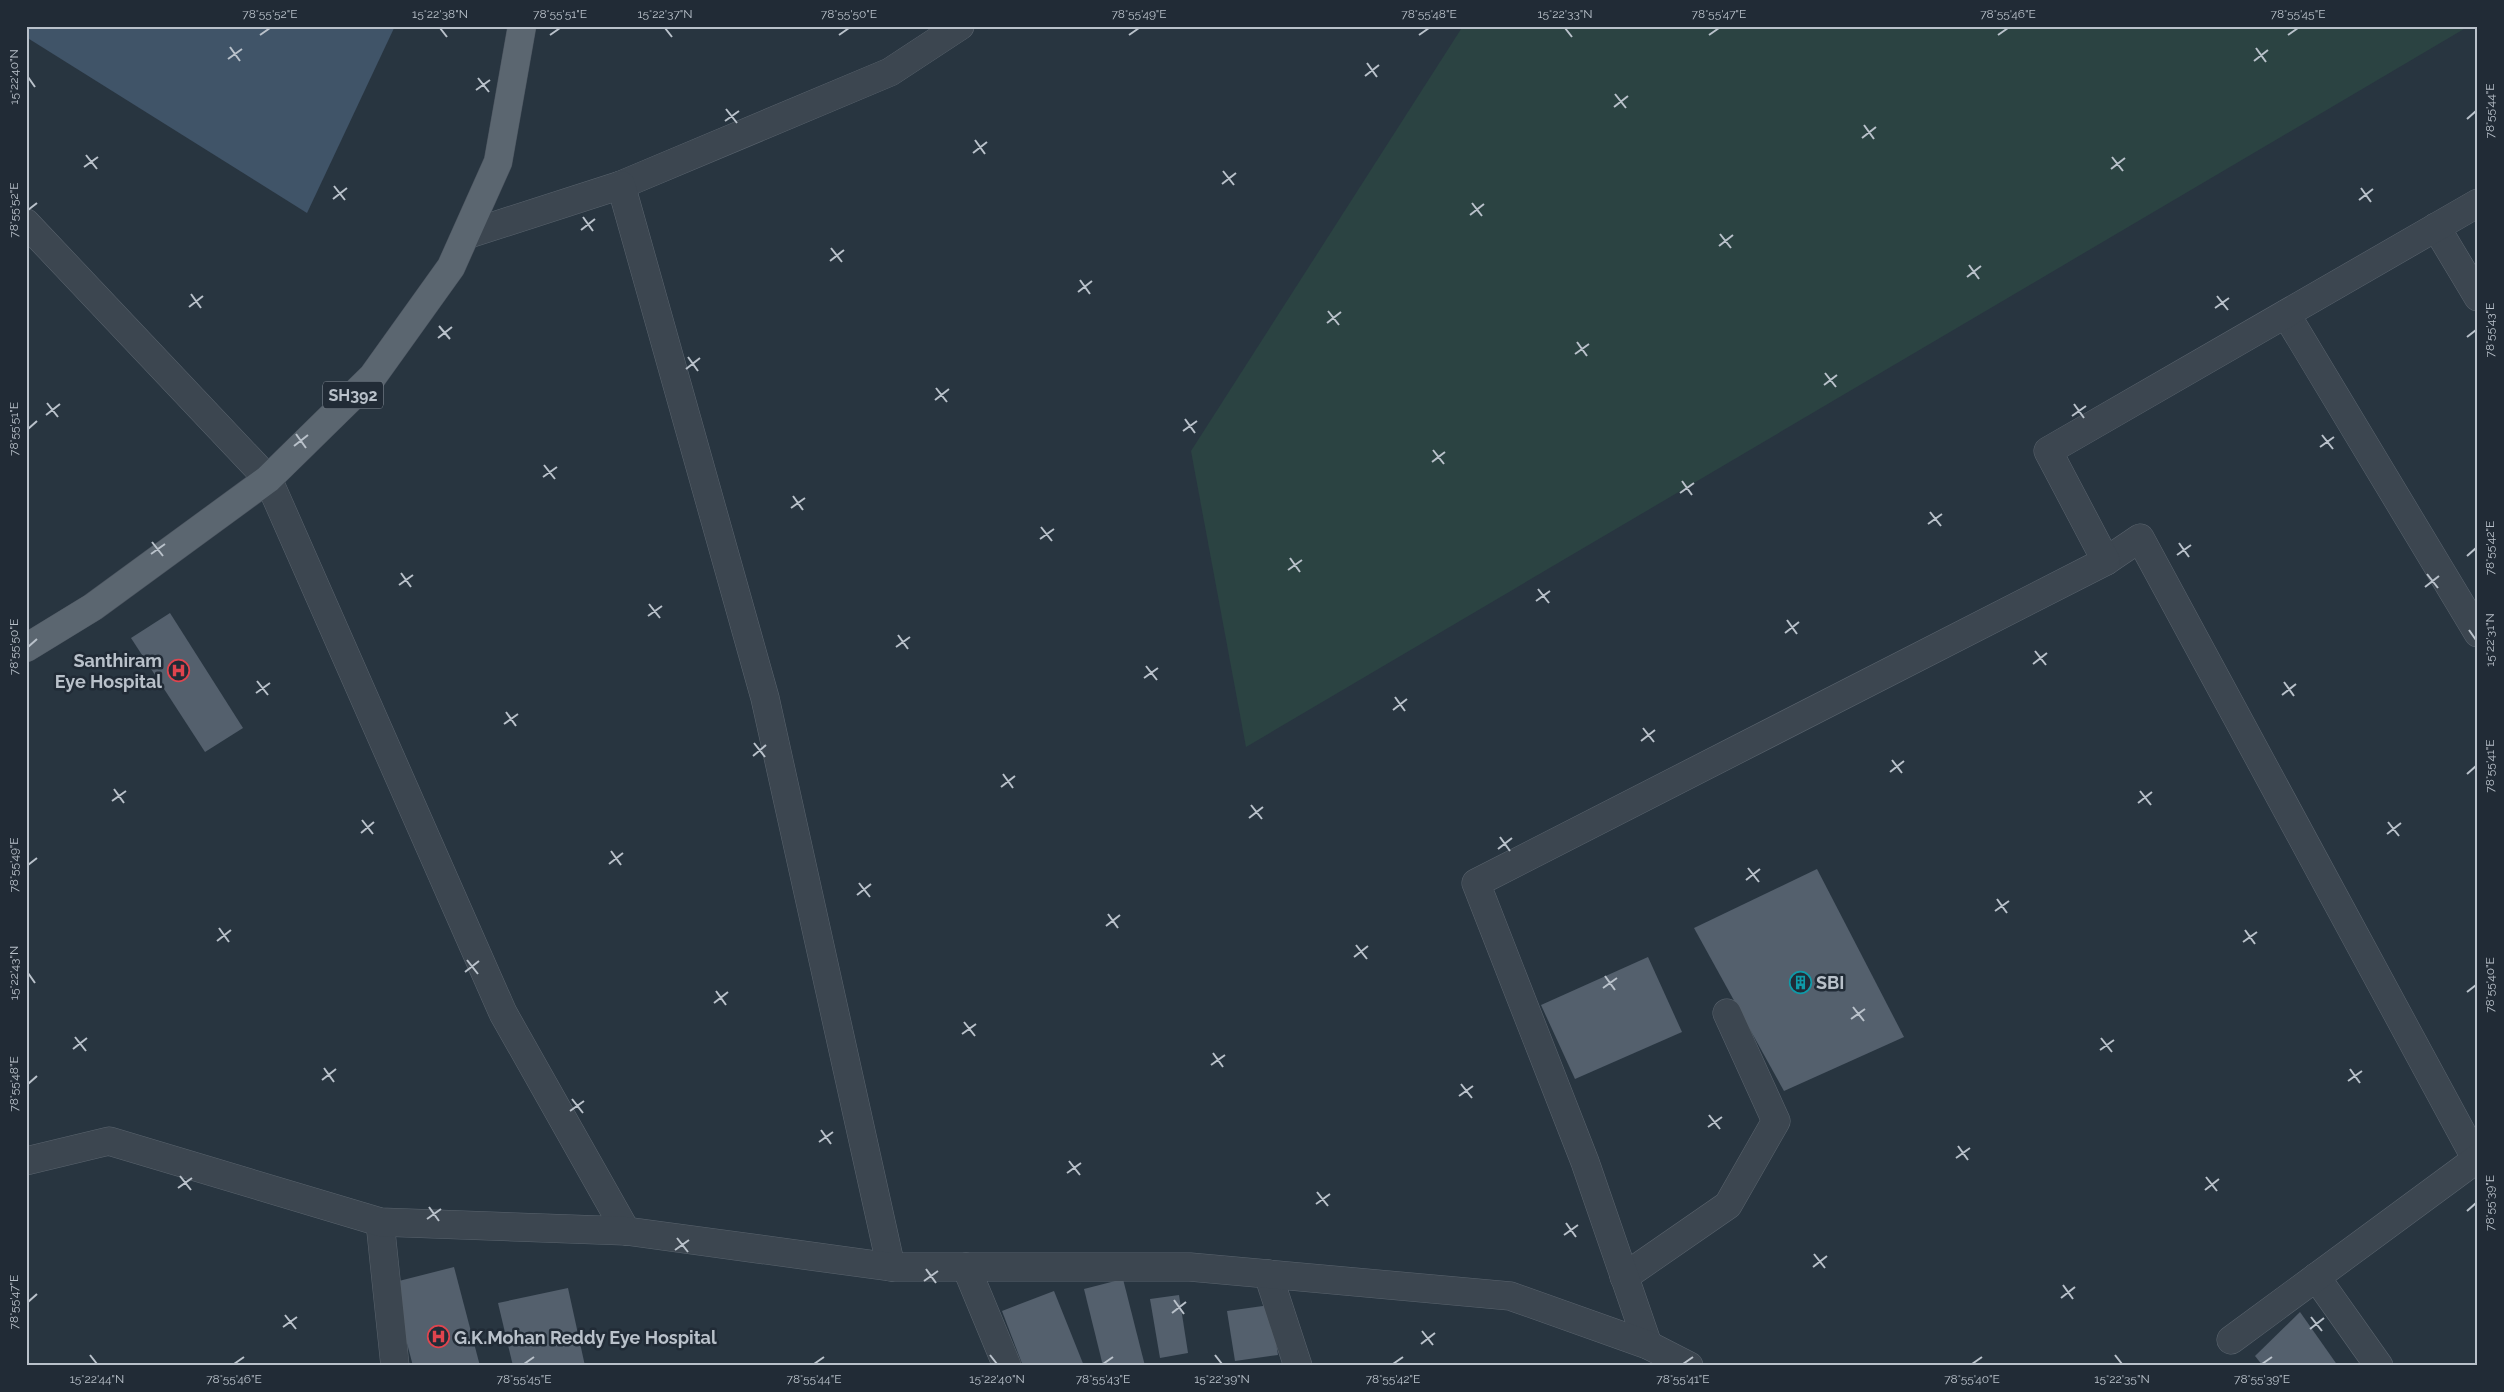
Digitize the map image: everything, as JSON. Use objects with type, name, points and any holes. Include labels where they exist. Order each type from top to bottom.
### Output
[{"type":"main road","name":"SH392","points":[[26,648],[93,607],[268,479],[374,376],[451,267],[498,162],[522,26]]},
{"type":"street","points":[[466,236],[621,185],[890,72],[960,26]]},
{"type":"street","points":[[621,185],[765,698],[890,1267]]},
{"type":"street","points":[[2106,561],[2048,451],[2478,203]]},
{"type":"street","points":[[26,223],[268,479],[503,1013],[626,1231]]},
{"type":"street","points":[[2436,228],[2478,296]]},
{"type":"street","points":[[2286,314],[2478,633]]},
{"type":"street","points":[[1648,1345],[1585,1162],[1476,883],[2106,561],[2140,538],[2477,1159],[2231,1340]]},
{"type":"street","points":[[1624,1277],[1728,1205],[1776,1121],[1727,1013]]},
{"type":"street","points":[[26,1161],[109,1141],[380,1222],[626,1231],[890,1267],[1190,1267],[1510,1296],[1648,1345],[1689,1366]]},
{"type":"street","points":[[380,1222],[395,1366]]},
{"type":"street","points":[[966,1267],[1007,1366]]},
{"type":"street","points":[[1268,1274],[1298,1366]]},
{"type":"street","points":[[2316,1277],[2379,1366]]},
{"type":"green space","points":[[1463,26],[2469,26],[1246,747],[1191,451]]},
{"type":"water","points":[[26,26],[395,26],[307,213],[26,37]]},
{"type":"building","points":[[170,613],[243,728],[205,752],[131,638]]},
{"type":"building","name":"SBI","points":[[1817,869],[1904,1037],[1784,1091],[1694,928]]},
{"type":"building","points":[[1648,957],[1682,1032],[1575,1079],[1541,1005]]},
{"type":"building","points":[[454,1267],[480,1366],[413,1366],[391,1283]]},
{"type":"building","points":[[1123,1279],[1145,1366],[1103,1366],[1084,1289]]},
{"type":"building","points":[[568,1288],[585,1366],[513,1366],[498,1303]]},
{"type":"building","points":[[1054,1291],[1084,1366],[1023,1366],[1002,1311]]},
{"type":"building","points":[[1179,1295],[1188,1353],[1160,1358],[1150,1299]]},
{"type":"building","points":[[1270,1305],[1278,1355],[1235,1361],[1227,1311]]},
{"type":"building","points":[[2300,1312],[2338,1366],[2263,1366],[2255,1356]]},
{"type":"place","name":"Santhiram Eye Hospital","points":[[178,670]]},
{"type":"place","name":"SBI","points":[[1800,982]]},
{"type":"place","name":"G.K.Mohan Reddy Eye Hospital","points":[[438,1337]]}]
